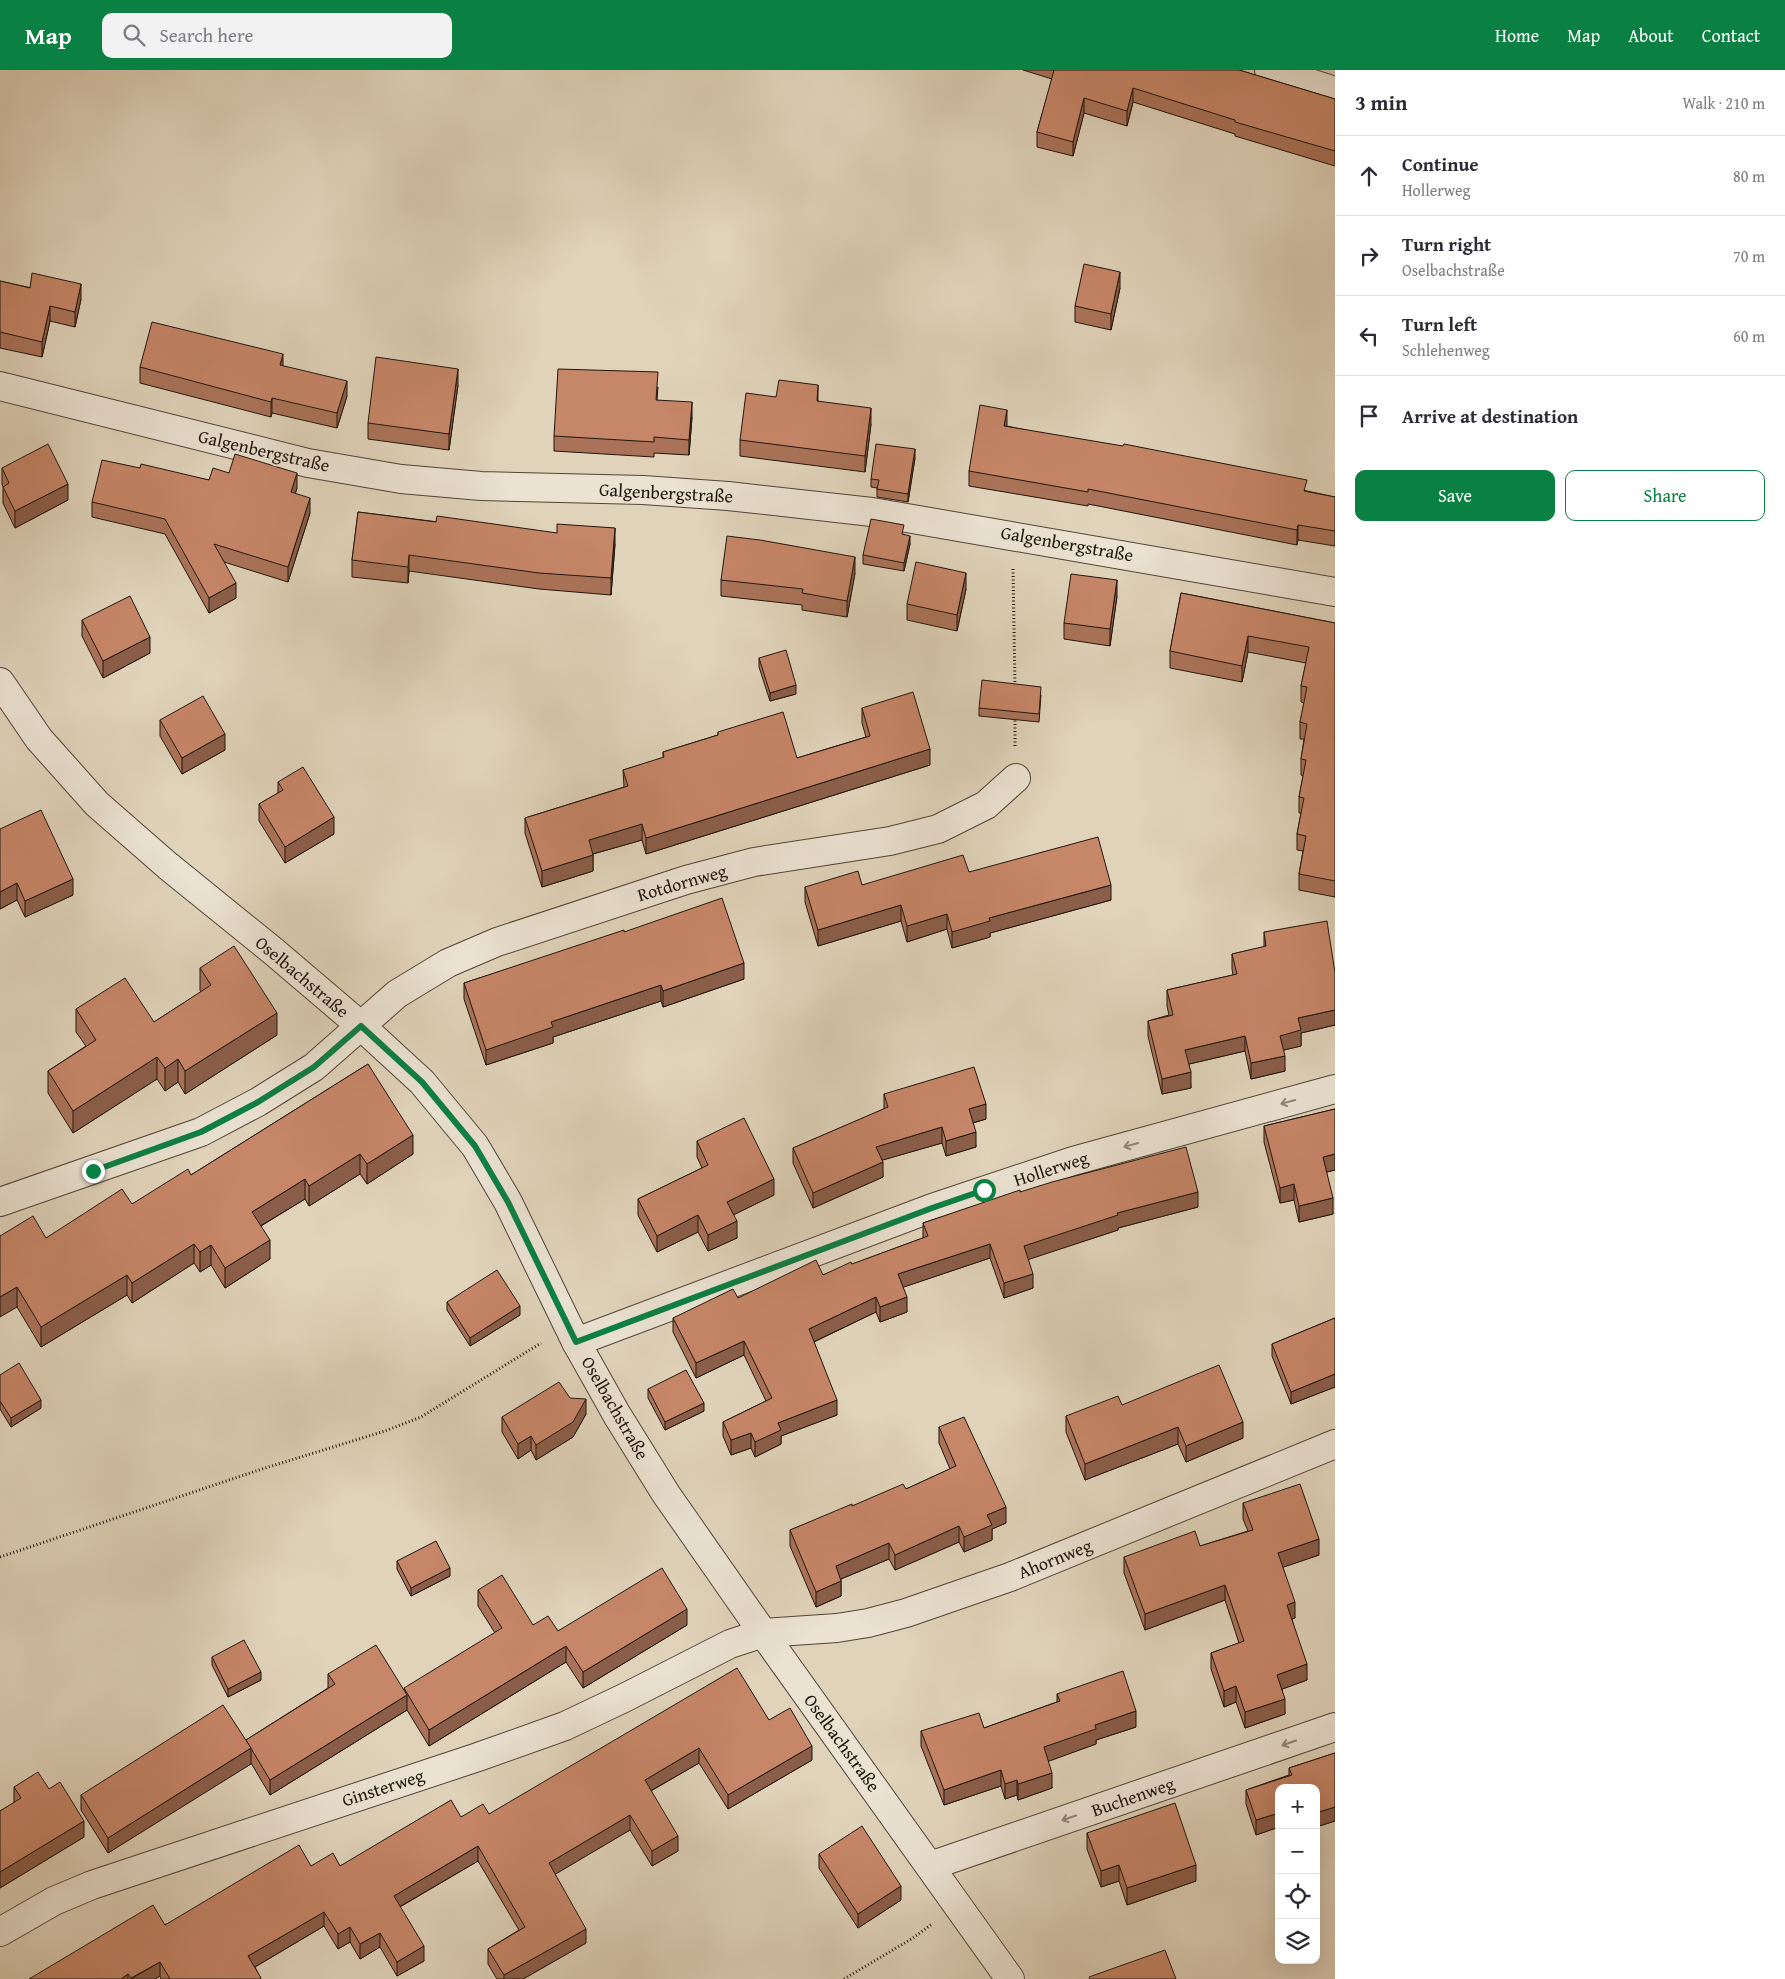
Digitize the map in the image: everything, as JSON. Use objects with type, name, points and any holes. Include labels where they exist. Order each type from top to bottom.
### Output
[{"type":"street","points":[[1268,70],[1335,91]]},
{"type":"street","name":"Galgenbergstraße","points":[[0,386],[308,463],[401,479],[481,486],[643,490],[728,496],[872,512],[1335,592]]},
{"type":"street","name":"Oselbachstraße","points":[[0,682],[39,739],[97,804],[168,866],[273,951],[361,1026],[422,1082],[475,1146],[508,1202],[572,1334],[617,1415],[666,1494],[1010,1979]]},
{"type":"street","name":"Rotdornweg","points":[[0,1202],[201,1132],[258,1102],[314,1067],[404,990],[448,963],[497,942],[703,875],[754,862],[890,841],[938,829],[986,805],[1016,778]]},
{"type":"street","name":"Hollerweg","points":[[572,1334],[932,1208],[1073,1161],[1335,1089]]},
{"type":"street","name":"Ahornweg","points":[[763,1633],[837,1628],[906,1613],[1010,1578],[1335,1444]]},
{"type":"street","name":"Ginsterweg","points":[[0,1932],[54,1901],[92,1885],[478,1757],[565,1726],[730,1644],[763,1633]]},
{"type":"street","name":"Buchenweg","points":[[930,1866],[1335,1727]]},
{"type":"path","points":[[1012,535],[1014,691]]},
{"type":"path","points":[[1015,710],[1016,778]]},
{"type":"path","points":[[0,1557],[262,1469],[385,1432],[421,1417],[572,1334]]},
{"type":"path","points":[[844,1979],[913,1938],[958,1906]]},
{"type":"building","points":[[1054,70],[1239,70],[1335,99],[1335,151],[1235,122],[1235,120],[1133,88],[1127,111],[1084,98],[1073,142],[1037,132]]},
{"type":"building","points":[[1084,264],[1120,272],[1111,314],[1075,306]]},
{"type":"building","points":[[32,273],[81,284],[75,312],[50,306],[42,342],[0,332],[0,281],[30,288]]},
{"type":"building","points":[[152,322],[283,354],[280,365],[347,381],[337,413],[272,398],[271,402],[140,367]]},
{"type":"building","points":[[376,357],[458,369],[449,434],[368,423]]},
{"type":"building","points":[[558,369],[658,372],[656,400],[692,402],[689,440],[654,437],[654,442],[554,436]]},
{"type":"building","points":[[779,380],[818,385],[817,401],[871,408],[865,456],[740,440],[746,393],[776,397]]},
{"type":"building","points":[[980,405],[1007,410],[1004,426],[1123,446],[1124,444],[1307,480],[1304,491],[1335,497],[1335,531],[1298,525],[1297,530],[1088,489],[1088,492],[969,471]]},
{"type":"building","points":[[48,444],[68,484],[15,511],[3,487],[9,483],[2,468]]},
{"type":"building","points":[[876,444],[915,449],[908,494],[877,489],[879,480],[871,479]]},
{"type":"building","points":[[235,454],[297,473],[291,492],[310,498],[288,567],[214,544],[236,583],[209,598],[165,519],[92,502],[102,460],[140,468],[141,464],[209,480],[213,468],[229,473]]},
{"type":"building","points":[[358,512],[436,522],[437,516],[557,533],[557,524],[615,528],[611,578],[539,573],[409,555],[408,567],[352,560]]},
{"type":"building","points":[[871,519],[904,525],[902,534],[910,536],[904,563],[863,555]]},
{"type":"building","points":[[727,536],[855,557],[847,601],[802,593],[803,589],[721,580]]},
{"type":"building","points":[[916,562],[966,573],[957,615],[907,604]]},
{"type":"building","points":[[1071,574],[1117,580],[1110,629],[1064,623]]},
{"type":"building","points":[[1181,593],[1335,623],[1335,881],[1299,874],[1306,836],[1297,834],[1304,798],[1299,797],[1306,760],[1301,759],[1307,724],[1300,722],[1307,687],[1301,686],[1309,647],[1248,636],[1242,666],[1170,651]]},
{"type":"building","points":[[130,596],[150,637],[103,661],[82,620]]},
{"type":"building","points":[[786,650],[796,685],[770,693],[759,658]]},
{"type":"building","points":[[982,680],[1041,687],[1039,714],[979,708]]},
{"type":"building","points":[[913,692],[930,749],[646,838],[642,824],[589,840],[593,855],[542,871],[525,818],[628,786],[623,770],[664,757],[663,752],[718,735],[718,732],[783,712],[797,758],[870,736],[862,708]]},
{"type":"building","points":[[203,696],[225,734],[182,758],[160,720]]},
{"type":"building","points":[[303,767],[334,817],[285,847],[259,804],[283,790],[278,782]]},
{"type":"building","points":[[41,810],[73,879],[25,901],[17,883],[0,892],[0,829]]},
{"type":"building","points":[[1098,837],[1111,885],[989,918],[990,921],[952,932],[947,914],[907,926],[901,905],[818,930],[805,887],[858,871],[862,885],[963,855],[969,872]]},
{"type":"building","points":[[722,898],[744,963],[663,991],[661,985],[551,1022],[553,1027],[486,1050],[464,983],[624,930],[624,932]]},
{"type":"building","points":[[1327,921],[1335,973],[1335,1010],[1298,1018],[1301,1030],[1280,1036],[1285,1056],[1251,1063],[1245,1036],[1185,1050],[1191,1072],[1162,1079],[1148,1021],[1173,1015],[1167,990],[1237,974],[1232,954],[1266,946],[1264,932]]},
{"type":"building","points":[[234,946],[277,1013],[185,1071],[178,1059],[165,1068],[157,1057],[73,1111],[48,1071],[96,1040],[76,1009],[125,978],[154,1022],[211,985],[200,968]]},
{"type":"building","points":[[368,1064],[413,1135],[367,1164],[360,1154],[309,1186],[305,1179],[252,1212],[270,1240],[225,1268],[211,1245],[200,1252],[194,1244],[132,1283],[127,1275],[41,1327],[17,1287],[0,1297],[0,1236],[33,1216],[46,1238],[122,1189],[132,1204],[188,1169],[191,1175]]},
{"type":"building","points":[[974,1067],[986,1104],[969,1109],[976,1132],[946,1141],[942,1127],[876,1147],[883,1162],[813,1193],[793,1148],[888,1107],[884,1094]]},
{"type":"building","points":[[1335,1109],[1335,1154],[1323,1157],[1333,1198],[1299,1206],[1294,1184],[1280,1188],[1264,1126]]},
{"type":"building","points":[[744,1118],[774,1179],[727,1202],[737,1221],[708,1235],[698,1215],[657,1236],[638,1199],[708,1165],[697,1141]]},
{"type":"building","points":[[1186,1147],[1198,1192],[1117,1213],[1118,1215],[1024,1246],[1033,1274],[1004,1283],[990,1244],[898,1274],[907,1297],[880,1307],[876,1297],[809,1329],[837,1400],[778,1423],[781,1430],[755,1442],[751,1433],[731,1440],[723,1422],[772,1398],[744,1341],[696,1363],[673,1318],[733,1289],[738,1298],[816,1260],[823,1275],[851,1262],[852,1264],[928,1236],[923,1223],[1020,1190],[1020,1192]]},
{"type":"building","points":[[497,1270],[520,1306],[470,1338],[447,1302]]},
{"type":"building","points":[[1335,1318],[1335,1374],[1291,1392],[1272,1344]]},
{"type":"building","points":[[19,1363],[41,1400],[11,1418],[0,1401],[0,1375]]},
{"type":"building","points":[[1219,1365],[1243,1422],[1186,1446],[1178,1427],[1085,1464],[1066,1416],[1118,1396],[1122,1405]]},
{"type":"building","points":[[686,1370],[704,1403],[665,1422],[648,1389]]},
{"type":"building","points":[[559,1382],[570,1398],[586,1399],[573,1422],[536,1445],[531,1436],[518,1444],[502,1417]]},
{"type":"building","points":[[964,1417],[1006,1507],[987,1515],[992,1525],[964,1537],[959,1526],[895,1555],[889,1543],[836,1566],[841,1581],[816,1592],[790,1530],[903,1484],[906,1489],[956,1466],[939,1427]]},
{"type":"building","points":[[1300,1484],[1319,1539],[1278,1553],[1295,1602],[1287,1605],[1307,1664],[1277,1675],[1285,1699],[1245,1712],[1236,1686],[1224,1691],[1211,1653],[1244,1641],[1225,1585],[1145,1614],[1124,1557],[1195,1531],[1200,1546],[1253,1530],[1243,1503]]},
{"type":"building","points":[[436,1541],[450,1568],[411,1588],[397,1561]]},
{"type":"building","points":[[662,1568],[687,1609],[583,1672],[566,1646],[429,1730],[404,1688],[502,1628],[478,1590],[502,1575],[533,1625],[548,1616],[558,1631]]},
{"type":"building","points":[[244,1640],[261,1672],[228,1689],[212,1657]]},
{"type":"building","points":[[376,1645],[407,1695],[270,1780],[246,1740],[335,1684],[328,1674]]},
{"type":"building","points":[[737,1668],[769,1720],[790,1708],[812,1746],[728,1795],[699,1748],[645,1780],[678,1836],[652,1851],[630,1815],[549,1863],[586,1929],[504,1975],[488,1949],[525,1927],[478,1846],[394,1896],[424,1946],[397,1962],[380,1933],[360,1944],[350,1927],[338,1934],[324,1912],[248,1956],[260,1979],[170,1979],[160,1962],[131,1978],[128,1974],[121,1979],[29,1979],[153,1905],[165,1925],[299,1845],[311,1866],[333,1853],[340,1866],[451,1800],[461,1817],[483,1804],[489,1814]]},
{"type":"building","points":[[1123,1671],[1136,1711],[1095,1725],[1096,1729],[1044,1747],[1052,1773],[1018,1784],[1017,1780],[1005,1784],[1001,1770],[944,1790],[921,1731],[979,1713],[984,1728],[1060,1701],[1057,1694]]},
{"type":"building","points":[[223,1705],[251,1748],[108,1838],[81,1795]]},
{"type":"building","points":[[1335,1753],[1335,1807],[1320,1812],[1320,1784],[1275,1784],[1275,1814],[1256,1820],[1246,1790],[1292,1775],[1289,1768]]},
{"type":"building","points":[[38,1772],[49,1789],[60,1782],[84,1821],[0,1872],[0,1811],[21,1798],[14,1787]]},
{"type":"building","points":[[1175,1803],[1196,1865],[1127,1888],[1119,1865],[1101,1871],[1087,1833]]},
{"type":"building","points":[[862,1826],[901,1886],[858,1914],[819,1854]]},
{"type":"building","points":[[1165,1950],[1176,1979],[1090,1979],[1089,1977]]},
{"type":"route","points":[[93,1171],[201,1132],[258,1102],[314,1067],[361,1026],[422,1082],[475,1146],[508,1202],[576,1342],[984,1190]]}]
